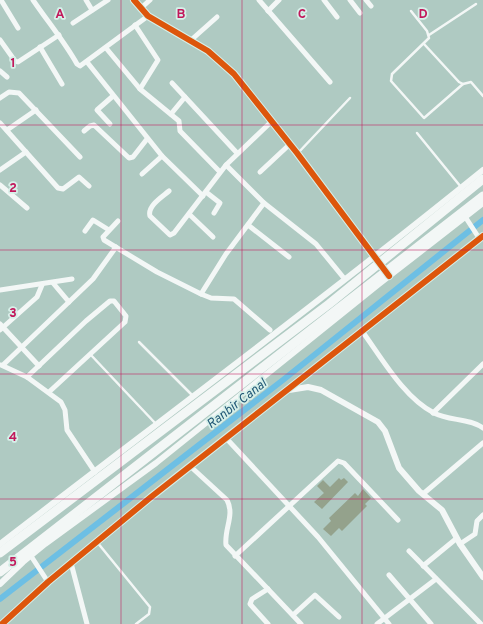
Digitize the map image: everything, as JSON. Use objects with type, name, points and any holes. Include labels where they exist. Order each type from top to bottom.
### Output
[{"type":"highway","points":[[0,553],[329,304],[483,179]]},
{"type":"highway","points":[[0,572],[483,196]]},
{"type":"street","points":[[1,0],[18,28]]},
{"type":"street","points":[[33,0],[50,25],[59,35],[78,65],[82,66],[148,16]]},
{"type":"street","points":[[86,0],[92,10]]},
{"type":"street","points":[[73,23],[108,0]]},
{"type":"street","points":[[134,0],[140,9],[148,16],[218,57],[290,144],[389,276]]},
{"type":"street","points":[[140,9],[150,0]]},
{"type":"street","points":[[258,0],[330,82]]},
{"type":"street","points":[[268,11],[279,0]]},
{"type":"street","points":[[325,0],[337,17]]},
{"type":"street","points":[[350,0],[360,13]]},
{"type":"street","points":[[366,0],[371,6]]},
{"type":"street","points":[[190,41],[217,17]]},
{"type":"street","points":[[135,25],[158,60],[140,89]]},
{"type":"street","points":[[0,40],[16,62],[19,62],[59,35]]},
{"type":"street","points":[[40,47],[62,84]]},
{"type":"street","points":[[106,48],[140,89],[180,122],[180,132],[220,172]]},
{"type":"street","points":[[87,62],[162,156],[204,194],[220,203],[214,213]]},
{"type":"street","points":[[0,71],[7,77]]},
{"type":"street","points":[[172,83],[238,153]]},
{"type":"street","points":[[0,98],[8,92],[17,91],[80,157]]},
{"type":"street","points":[[110,124],[97,110],[113,96]]},
{"type":"street","points":[[171,114],[185,97]]},
{"type":"street","points":[[7,130],[36,110]]},
{"type":"street","points":[[169,191],[151,208],[150,216],[170,234],[174,233],[226,165],[272,121]]},
{"type":"street","points":[[0,123],[60,189],[63,189],[79,177],[89,186]]},
{"type":"street","points":[[84,131],[90,126],[94,125],[129,158],[133,158],[147,139]]},
{"type":"street","points":[[260,172],[290,144]]},
{"type":"street","points":[[0,170],[26,152]]},
{"type":"street","points":[[142,174],[162,156]]},
{"type":"street","points":[[226,165],[264,203],[316,244],[343,277]]},
{"type":"street","points":[[0,544],[193,395],[244,358],[483,170]]},
{"type":"street","points":[[0,185],[27,208]]},
{"type":"street","points":[[201,294],[226,254],[264,203]]},
{"type":"street","points":[[0,584],[30,556],[156,463],[389,276],[467,219],[483,203]]},
{"type":"street","points":[[189,214],[213,237]]},
{"type":"street","points":[[2,624],[71,562],[480,236],[467,219]]},
{"type":"street","points":[[85,231],[93,220],[109,230]]},
{"type":"street","points":[[118,221],[102,238],[157,272],[201,294],[212,298],[232,298],[270,330]]},
{"type":"street","points":[[248,225],[288,257]]},
{"type":"street","points":[[95,472],[66,430],[64,406],[49,392],[27,377],[1,365],[98,274],[116,247]]},
{"type":"street","points":[[0,290],[42,285],[72,279]]},
{"type":"street","points":[[53,283],[69,302]]},
{"type":"street","points":[[38,366],[1,327],[37,297],[42,285]]},
{"type":"street","points":[[27,377],[86,321],[110,301],[114,301],[126,316],[126,319],[49,392]]},
{"type":"street","points":[[362,331],[392,372],[414,398],[433,413],[472,423],[483,428]]},
{"type":"street","points":[[433,413],[483,364]]},
{"type":"street","points":[[288,390],[308,387],[321,390],[378,422],[385,431],[399,468],[423,494],[442,510],[460,544],[483,577]]},
{"type":"street","points":[[226,438],[318,537],[389,624]]},
{"type":"street","points":[[423,494],[483,443]]},
{"type":"street","points":[[236,556],[340,461],[344,463],[398,520]]},
{"type":"street","points":[[190,466],[227,500],[229,504],[230,515],[225,542],[226,545],[301,624]]},
{"type":"street","points":[[460,544],[475,534],[477,521],[483,515]]},
{"type":"street","points":[[423,566],[457,538]]},
{"type":"street","points":[[409,552],[481,624]]},
{"type":"street","points":[[30,556],[48,582]]},
{"type":"street","points":[[71,562],[87,624]]},
{"type":"street","points":[[389,576],[431,624]]},
{"type":"street","points":[[377,624],[436,579]]},
{"type":"street","points":[[268,589],[252,599],[250,604],[268,624]]},
{"type":"street","points":[[293,615],[315,595],[340,616]]},
{"type":"lane","points":[[476,4],[428,36],[427,41],[392,74],[390,78],[421,116],[426,117],[462,84],[471,82],[483,96]]},
{"type":"lane","points":[[411,11],[428,36]]},
{"type":"lane","points":[[424,44],[462,84]]},
{"type":"lane","points":[[297,153],[350,98]]},
{"type":"lane","points":[[417,133],[462,188]]},
{"type":"lane","points":[[139,342],[193,395]]},
{"type":"lane","points":[[89,354],[156,424]]},
{"type":"lane","points":[[97,542],[150,607],[149,614],[136,624]]},
{"type":"building","points":[[339,478],[341,480],[344,478],[348,482],[322,509],[314,502],[324,493],[317,486],[323,480],[330,487]]},
{"type":"building","points":[[363,489],[371,498],[365,504],[367,506],[342,531],[339,528],[331,536],[323,529],[331,521],[329,518],[355,493],[358,496]]},
{"type":"waterway","name":"Ranbir Canal","points":[[0,599],[283,380],[483,220]]},
{"type":"cycle path","points":[[134,0],[148,16],[208,51],[234,74],[297,153],[389,276]]},
{"type":"cycle path","points":[[2,624],[48,582],[151,497],[483,236]]}]
